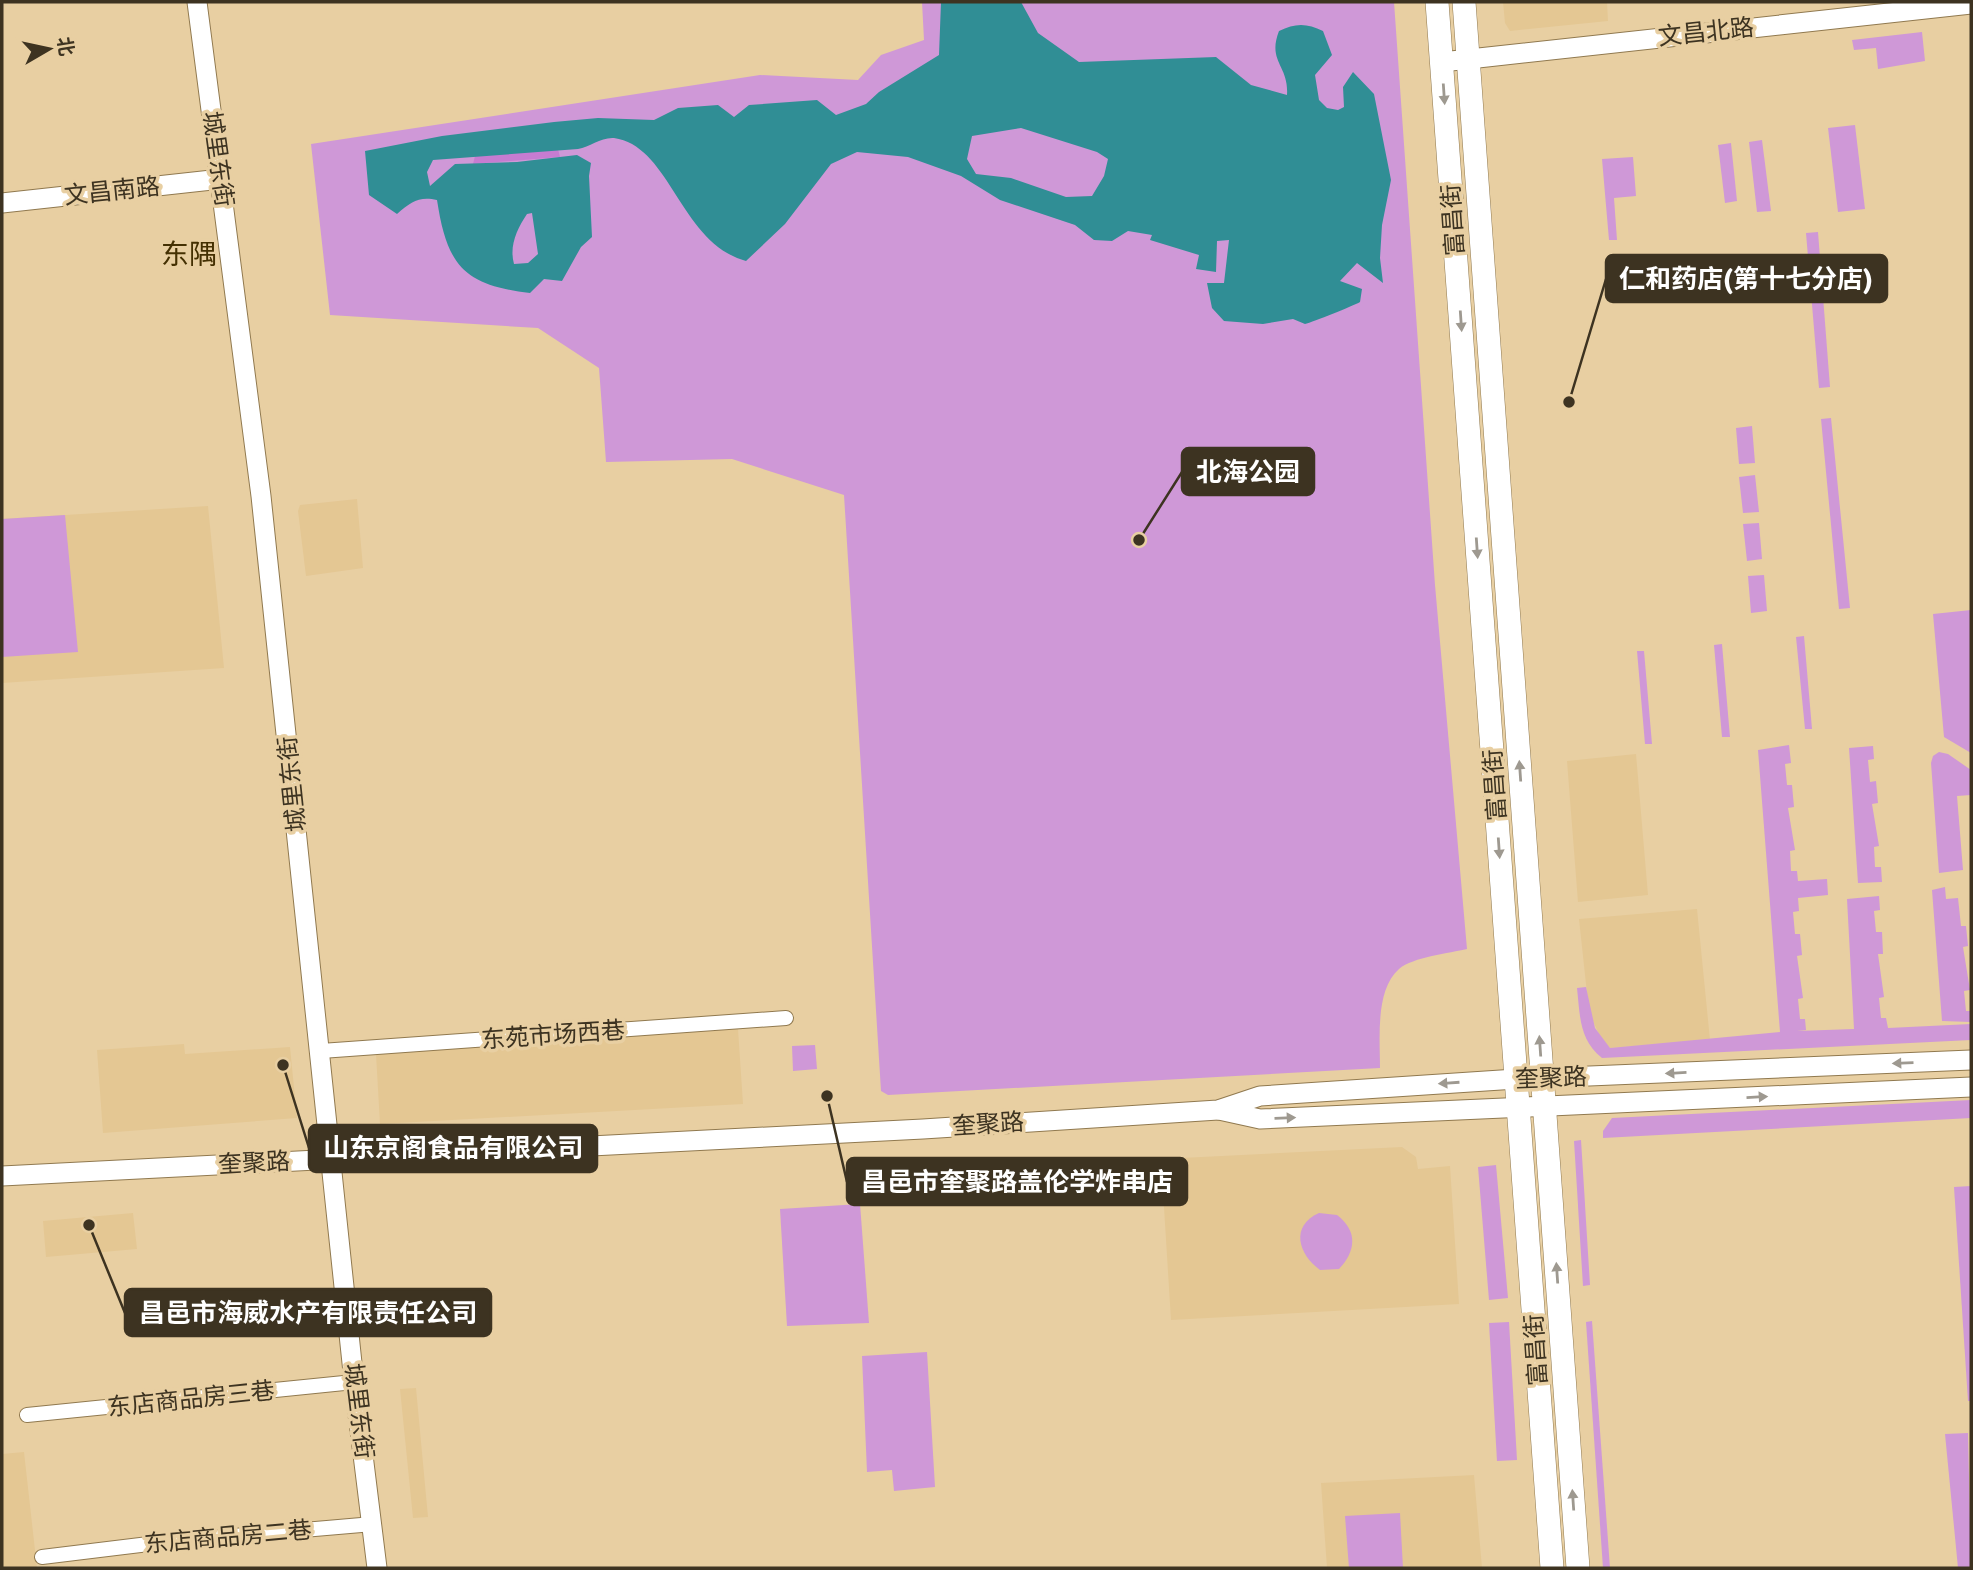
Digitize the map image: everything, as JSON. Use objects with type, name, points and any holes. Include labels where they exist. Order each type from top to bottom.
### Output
[{"type":"main road","name":"富昌街","points":[[1437,2],[1552,1568]]},
{"type":"main road","name":"富昌街","points":[[1464,2],[1578,1568]]},
{"type":"street","name":"城里东街","points":[[197,2],[261,496],[333,1158],[354,1382],[377,1568]]},
{"type":"street","name":"文昌北路","points":[[1442,62],[1971,4]]},
{"type":"street","name":"文昌南路","points":[[2,203],[221,179]]},
{"type":"street","name":"东苑市场西巷","points":[[321,1051],[786,1018]]},
{"type":"street","name":"奎聚路","points":[[2,1176],[923,1129],[1218,1110],[1260,1096],[1516,1079],[1971,1060]]},
{"type":"street","points":[[1218,1110],[1260,1119],[1971,1087]]},
{"type":"street","name":"东店商品房三巷","points":[[27,1415],[354,1382]]},
{"type":"street","name":"东店商品房二巷","points":[[41,1557],[165,1542],[373,1524]]},
{"type":"shaded area","points":[[922,2],[1394,2],[1435,585],[1467,949],[1413,961],[1399,969],[1391,978],[1380,1015],[1380,1068],[888,1095],[881,1091],[844,495],[732,459],[606,462],[599,368],[538,328],[330,315],[311,144],[760,75],[858,80],[881,55],[924,40]]},
{"type":"shaded area","points":[[1503,2],[1607,2],[1608,21],[1510,31],[1505,23]]},
{"type":"shaded area","points":[[1922,32],[1925,61],[1878,69],[1876,48],[1854,50],[1852,40]]},
{"type":"shaded area","points":[[1855,125],[1865,209],[1838,212],[1828,128]]},
{"type":"shaded area","points":[[1762,140],[1771,211],[1757,212],[1749,142]]},
{"type":"shaded area","points":[[1731,143],[1737,201],[1725,203],[1718,145]]},
{"type":"shaded area","points":[[558,149],[560,157],[473,164],[475,156]]},
{"type":"shaded area","points":[[1633,157],[1636,196],[1614,198],[1617,240],[1609,240],[1602,159]]},
{"type":"shaded area","points":[[1818,232],[1830,387],[1819,388],[1806,233]]},
{"type":"shaded area","points":[[1831,418],[1850,608],[1839,609],[1821,419]]},
{"type":"shaded area","points":[[1752,426],[1755,463],[1739,464],[1736,428]]},
{"type":"shaded area","points":[[1755,475],[1759,512],[1743,513],[1739,477]]},
{"type":"shaded area","points":[[357,499],[363,568],[306,576],[298,511],[300,505]]},
{"type":"shaded area","points":[[208,506],[224,668],[2,683],[2,519]]},
{"type":"shaded area","points":[[65,515],[78,652],[2,657],[2,519]]},
{"type":"shaded area","points":[[1759,523],[1762,559],[1747,561],[1743,524]]},
{"type":"shaded area","points":[[1764,575],[1767,611],[1751,613],[1748,576]]},
{"type":"shaded area","points":[[1971,610],[1971,753],[1944,737],[1933,614]]},
{"type":"shaded area","points":[[1804,636],[1812,729],[1805,729],[1796,637]]},
{"type":"shaded area","points":[[1722,644],[1730,737],[1722,737],[1714,645]]},
{"type":"shaded area","points":[[1637,651],[1644,651],[1652,744],[1645,744]]},
{"type":"shaded area","points":[[1789,745],[1791,763],[1785,764],[1787,785],[1792,785],[1794,807],[1788,808],[1795,850],[1790,851],[1791,871],[1797,871],[1798,881],[1827,879],[1828,895],[1798,898],[1799,911],[1793,912],[1795,934],[1800,934],[1802,955],[1797,956],[1803,998],[1798,999],[1800,1019],[1805,1019],[1806,1030],[1797,1031],[1854,1029],[1847,899],[1879,896],[1880,910],[1874,911],[1876,932],[1882,932],[1883,954],[1878,954],[1884,997],[1879,998],[1881,1018],[1886,1018],[1888,1028],[1971,1024],[1971,1040],[1602,1058],[1594,1051],[1585,1035],[1577,988],[1586,987],[1595,1028],[1610,1048],[1780,1032],[1758,750]]},
{"type":"shaded area","points":[[1873,746],[1874,759],[1868,760],[1870,782],[1876,781],[1878,803],[1872,804],[1879,846],[1874,847],[1875,867],[1881,867],[1882,882],[1858,883],[1849,748]]},
{"type":"shaded area","points":[[1939,752],[1948,754],[1971,770],[1971,795],[1957,796],[1963,870],[1939,873],[1931,763],[1933,756]]},
{"type":"shaded area","points":[[1636,754],[1648,895],[1578,902],[1567,761]]},
{"type":"shaded area","points":[[1945,887],[1946,899],[1958,898],[1961,926],[1966,926],[1968,946],[1963,947],[1970,990],[1964,991],[1966,1011],[1971,1011],[1971,1022],[1942,1021],[1932,890]]},
{"type":"shaded area","points":[[1697,909],[1710,1040],[1610,1048],[1602,1041],[1589,1012],[1579,919]]},
{"type":"shaded area","points":[[738,1029],[743,1104],[380,1124],[376,1054]]},
{"type":"shaded area","points":[[184,1044],[185,1054],[290,1047],[297,1118],[103,1133],[97,1050]]},
{"type":"shaded area","points":[[815,1045],[817,1069],[793,1071],[792,1046]]},
{"type":"shaded area","points":[[1971,1100],[1971,1118],[1603,1138],[1603,1131],[1612,1118]]},
{"type":"shaded area","points":[[1581,1140],[1590,1285],[1583,1286],[1574,1141]]},
{"type":"shaded area","points":[[1402,1147],[1416,1157],[1418,1169],[1450,1166],[1459,1304],[1171,1320],[1161,1159]]},
{"type":"shaded area","points":[[1496,1165],[1508,1298],[1489,1300],[1478,1167]]},
{"type":"shaded area","points":[[1971,1186],[1971,1401],[1968,1401],[1954,1187]]},
{"type":"shaded area","points":[[860,1204],[869,1323],[787,1326],[780,1209]]},
{"type":"shaded area","points":[[133,1213],[137,1249],[46,1257],[43,1221]]},
{"type":"shaded area","points":[[1319,1213],[1337,1215],[1349,1228],[1351,1248],[1339,1269],[1320,1270],[1302,1248],[1300,1240],[1304,1225]]},
{"type":"shaded area","points":[[1592,1321],[1610,1568],[1603,1568],[1586,1322]]},
{"type":"shaded area","points":[[1509,1322],[1517,1460],[1497,1461],[1489,1323]]},
{"type":"shaded area","points":[[927,1352],[935,1487],[894,1491],[892,1470],[867,1472],[862,1356]]},
{"type":"shaded area","points":[[416,1388],[428,1517],[413,1518],[400,1389]]},
{"type":"shaded area","points":[[1968,1433],[1971,1568],[1958,1568],[1945,1434]]},
{"type":"shaded area","points":[[24,1452],[37,1568],[2,1568],[2,1454]]},
{"type":"shaded area","points":[[1474,1475],[1482,1568],[1327,1568],[1321,1483]]},
{"type":"shaded area","points":[[1400,1513],[1403,1568],[1349,1568],[1345,1516]]},
{"type":"water","points":[[941,2],[1021,2],[1038,33],[1079,62],[1216,57],[1251,85],[1287,95],[1285,77],[1275,50],[1279,31],[1301,25],[1323,31],[1332,55],[1315,75],[1319,100],[1327,108],[1338,110],[1344,107],[1343,87],[1353,72],[1374,94],[1391,180],[1382,225],[1380,258],[1383,283],[1357,263],[1340,281],[1362,289],[1360,302],[1350,307],[1305,324],[1293,319],[1263,324],[1224,321],[1212,308],[1207,283],[1224,283],[1229,240],[1217,241],[1216,272],[1196,269],[1199,255],[1150,240],[1152,235],[1128,231],[1112,241],[1094,240],[1075,225],[1000,200],[961,176],[908,157],[857,152],[831,164],[785,224],[746,261],[724,251],[706,235],[649,158],[633,145],[614,138],[578,149],[433,160],[427,172],[430,186],[455,164],[517,162],[577,155],[591,163],[589,176],[592,237],[581,247],[562,281],[544,279],[530,293],[489,284],[462,268],[446,241],[437,200],[416,201],[397,214],[369,195],[365,151],[442,136],[554,122],[598,118],[654,120],[678,108],[718,105],[734,117],[749,105],[817,100],[836,115],[866,104],[879,92],[939,55]],"holes":[[[1021,128],[1097,152],[1108,159],[1104,176],[1092,196],[1066,197],[1011,178],[976,174],[967,159],[972,136]],[[532,213],[538,254],[528,263],[514,264],[515,238],[527,214]]]},
{"type":"place","name":"仁和药店(第十七分店)","points":[[1569,402]]},
{"type":"place","name":"北海公园","points":[[1139,540]]},
{"type":"place","name":"山东京阁食品有限公司","points":[[283,1065]]},
{"type":"place","name":"昌邑市奎聚路盖伦学炸串店","points":[[827,1096]]},
{"type":"place","name":"昌邑市海威水产有限责任公司","points":[[89,1225]]},
{"type":"district","name":"东隅","points":[[189,255]]}]
